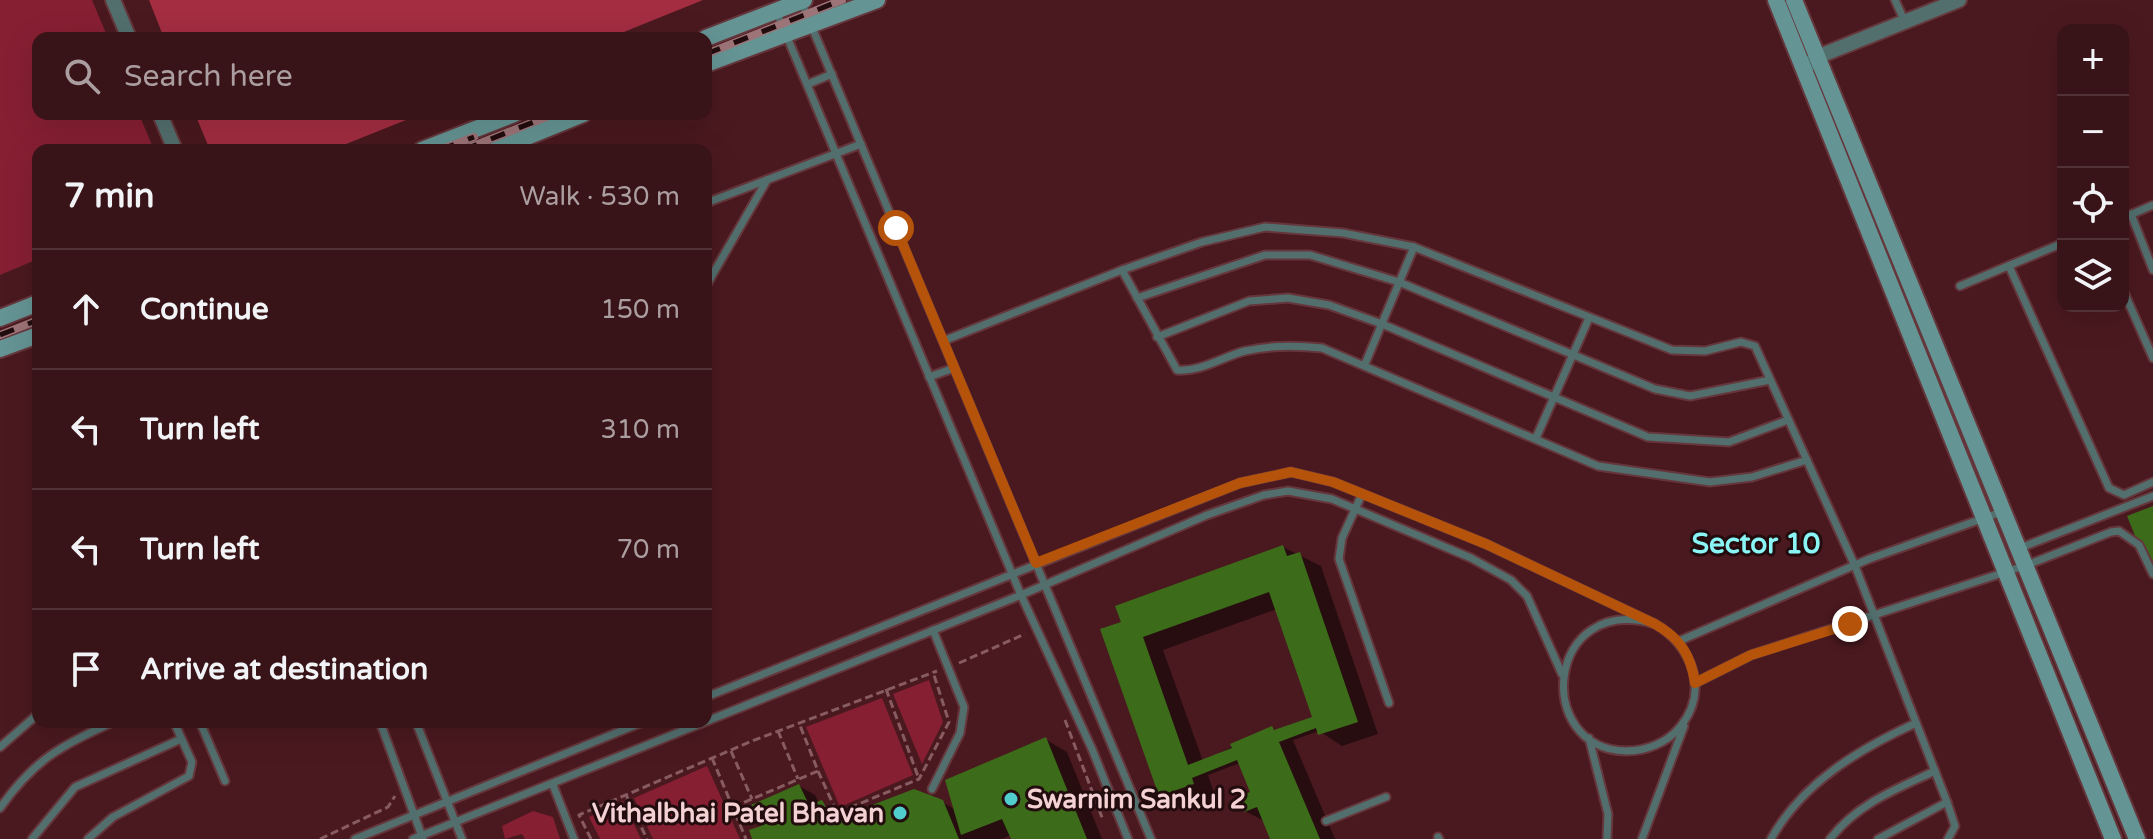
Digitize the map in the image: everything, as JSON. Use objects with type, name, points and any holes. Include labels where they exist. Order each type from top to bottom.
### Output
[{"type":"street","points":[[113,0],[126,32]]},
{"type":"street","points":[[712,62],[877,0]]},
{"type":"street","points":[[1776,0],[2113,839]]},
{"type":"street","points":[[1794,0],[2137,839]]},
{"type":"street","points":[[1803,69],[1817,57],[1959,0]]},
{"type":"street","points":[[712,36],[802,1]]},
{"type":"street","points":[[162,120],[172,144]]},
{"type":"street","points":[[437,144],[499,120]]},
{"type":"street","points":[[510,144],[568,120]]},
{"type":"street","points":[[0,318],[32,305]]},
{"type":"street","points":[[0,349],[32,337]]},
{"type":"lane","points":[[1895,0],[1905,22]]},
{"type":"lane","points":[[802,1],[1151,839]]},
{"type":"lane","points":[[776,11],[1021,595],[1092,749],[1125,836]]},
{"type":"lane","points":[[808,84],[832,74]]},
{"type":"lane","points":[[712,201],[861,144]]},
{"type":"lane","points":[[712,276],[767,180]]},
{"type":"lane","points":[[2129,215],[2153,205]]},
{"type":"lane","points":[[2129,220],[2153,270]]},
{"type":"lane","points":[[943,341],[1122,270],[1202,242],[1265,227],[1343,233],[1414,247],[1672,350],[1705,351],[1741,342],[1755,346],[1855,566],[1947,802],[1955,826],[1948,839]]},
{"type":"lane","points":[[1960,286],[2057,246]]},
{"type":"lane","points":[[1365,364],[1414,247]]},
{"type":"lane","points":[[1137,298],[1265,255],[1310,255],[1399,282],[1655,389],[1690,396],[1770,380]]},
{"type":"lane","points":[[2009,266],[2109,488],[2124,495],[2153,482]]},
{"type":"lane","points":[[1122,270],[1177,370],[1189,371],[1244,351],[1289,344],[1322,348],[1598,466],[1710,482],[1752,477],[1807,460]]},
{"type":"lane","points":[[1157,337],[1249,301],[1288,298],[1329,305],[1382,324],[1648,437],[1683,442],[1729,442],[1788,420]]},
{"type":"lane","points":[[2129,304],[2153,358]]},
{"type":"lane","points":[[1536,438],[1589,318]]},
{"type":"lane","points":[[929,377],[954,368]]},
{"type":"lane","points":[[712,695],[1240,483],[1291,472],[1333,482],[1486,544],[1655,624],[1679,641],[1688,654],[1695,683],[1689,713],[1642,839]]},
{"type":"lane","points":[[712,720],[1021,595],[1207,515],[1264,495],[1288,491],[1310,493],[1355,508],[1471,558],[1511,580],[1527,596],[1562,674],[1566,707],[1589,738],[1608,814],[1607,839]]},
{"type":"lane","points":[[1362,494],[1339,549],[1339,559],[1389,703]]},
{"type":"lane","points":[[2020,548],[2153,496]]},
{"type":"lane","points":[[1679,641],[1855,566],[2005,511]]},
{"type":"lane","points":[[1695,683],[1751,655],[2027,565],[2119,531],[2139,545],[2153,574]]},
{"type":"lane","points":[[1562,674],[1570,651],[1582,636],[1598,625],[1636,618],[1655,624]]},
{"type":"lane","points":[[932,789],[964,722],[964,707],[933,630]]},
{"type":"lane","points":[[1589,738],[1619,751],[1653,747],[1668,739],[1689,713]]},
{"type":"lane","points":[[0,747],[32,719]]},
{"type":"lane","points":[[1771,839],[1786,815],[1821,780],[1866,747],[1916,723]]},
{"type":"lane","points":[[0,808],[17,784],[55,749],[100,728]]},
{"type":"lane","points":[[88,839],[113,817],[189,776],[192,762],[176,728]]},
{"type":"lane","points":[[203,728],[225,781]]},
{"type":"lane","points":[[382,728],[415,815],[419,838],[693,728]]},
{"type":"lane","points":[[418,728],[462,839]]},
{"type":"lane","points":[[355,839],[628,728]]},
{"type":"lane","points":[[32,839],[75,787],[98,773],[181,739]]},
{"type":"lane","points":[[1830,839],[1856,812],[1876,799],[1935,771]]},
{"type":"lane","points":[[553,785],[574,839]]},
{"type":"lane","points":[[1326,821],[1386,797]]},
{"type":"lane","points":[[1878,839],[1947,802]]},
{"type":"path","points":[[591,839],[579,815],[778,731],[949,668],[1030,633]]},
{"type":"path","points":[[799,723],[837,813],[919,779],[949,722],[933,672]]},
{"type":"path","points":[[886,689],[919,779]]},
{"type":"path","points":[[1064,719],[1103,820]]},
{"type":"path","points":[[778,731],[798,779]]},
{"type":"path","points":[[731,750],[752,799]]},
{"type":"path","points":[[712,758],[746,839]]},
{"type":"path","points":[[733,807],[818,771]]},
{"type":"path","points":[[320,839],[388,807],[396,793]]},
{"type":"path","points":[[626,795],[647,839]]},
{"type":"shaded area","points":[[0,0],[92,0],[105,32],[32,32],[32,120],[142,120],[152,144],[32,144],[32,262],[0,275]]},
{"type":"shaded area","points":[[149,0],[703,0],[624,32],[162,32]]},
{"type":"shaded area","points":[[198,120],[406,120],[346,144],[208,144]]},
{"type":"shaded area","points":[[929,680],[943,722],[922,764],[893,694]]},
{"type":"shaded area","points":[[882,698],[913,775],[840,807],[806,727]]},
{"type":"shaded area","points":[[707,766],[740,839],[653,839],[634,798]]},
{"type":"shaded area","points":[[623,801],[641,839],[600,839],[589,817]]},
{"type":"shaded area","points":[[533,811],[553,817],[560,839],[525,839],[522,834],[505,839],[502,826]]},
{"type":"building","points":[[2153,506],[2153,580],[2127,516]]},
{"type":"building","points":[[1283,545],[1287,556],[1300,552],[1358,722],[1318,735],[1316,728],[1279,742],[1320,839],[1270,839],[1257,807],[1244,812],[1237,797],[1250,792],[1237,760],[1192,778],[1194,784],[1159,796],[1100,629],[1121,622],[1115,606]],"holes":[[[1269,592],[1312,717],[1274,730],[1272,726],[1230,744],[1232,748],[1188,765],[1143,637]]]},
{"type":"building","name":"Swarnim Sankul 2","points":[[1046,737],[1087,839],[1011,839],[1002,819],[961,835],[945,780]]},
{"type":"building","name":"Vithalbhai Patel Bhavan","points":[[799,784],[809,805],[822,800],[833,820],[914,789],[943,800],[959,839],[752,839],[749,830],[761,826],[751,805]]},
{"type":"railway","points":[[712,52],[842,0]]},
{"type":"railway","points":[[478,144],[539,120]]},
{"type":"railway","points":[[456,144],[474,137]]},
{"type":"railway","points":[[0,335],[32,322]]},
{"type":"place","name":"Swarnim Sankul 2","points":[[1011,799]]},
{"type":"place","name":"Vithalbhai Patel Bhavan","points":[[900,813]]},
{"type":"district","name":"Sector 10","points":[[1756,543]]},
{"type":"route","points":[[896,228],[1036,563],[1240,483],[1291,472],[1333,482],[1486,544],[1655,624],[1668,631],[1688,654],[1695,683],[1751,655],[1850,624]]}]
